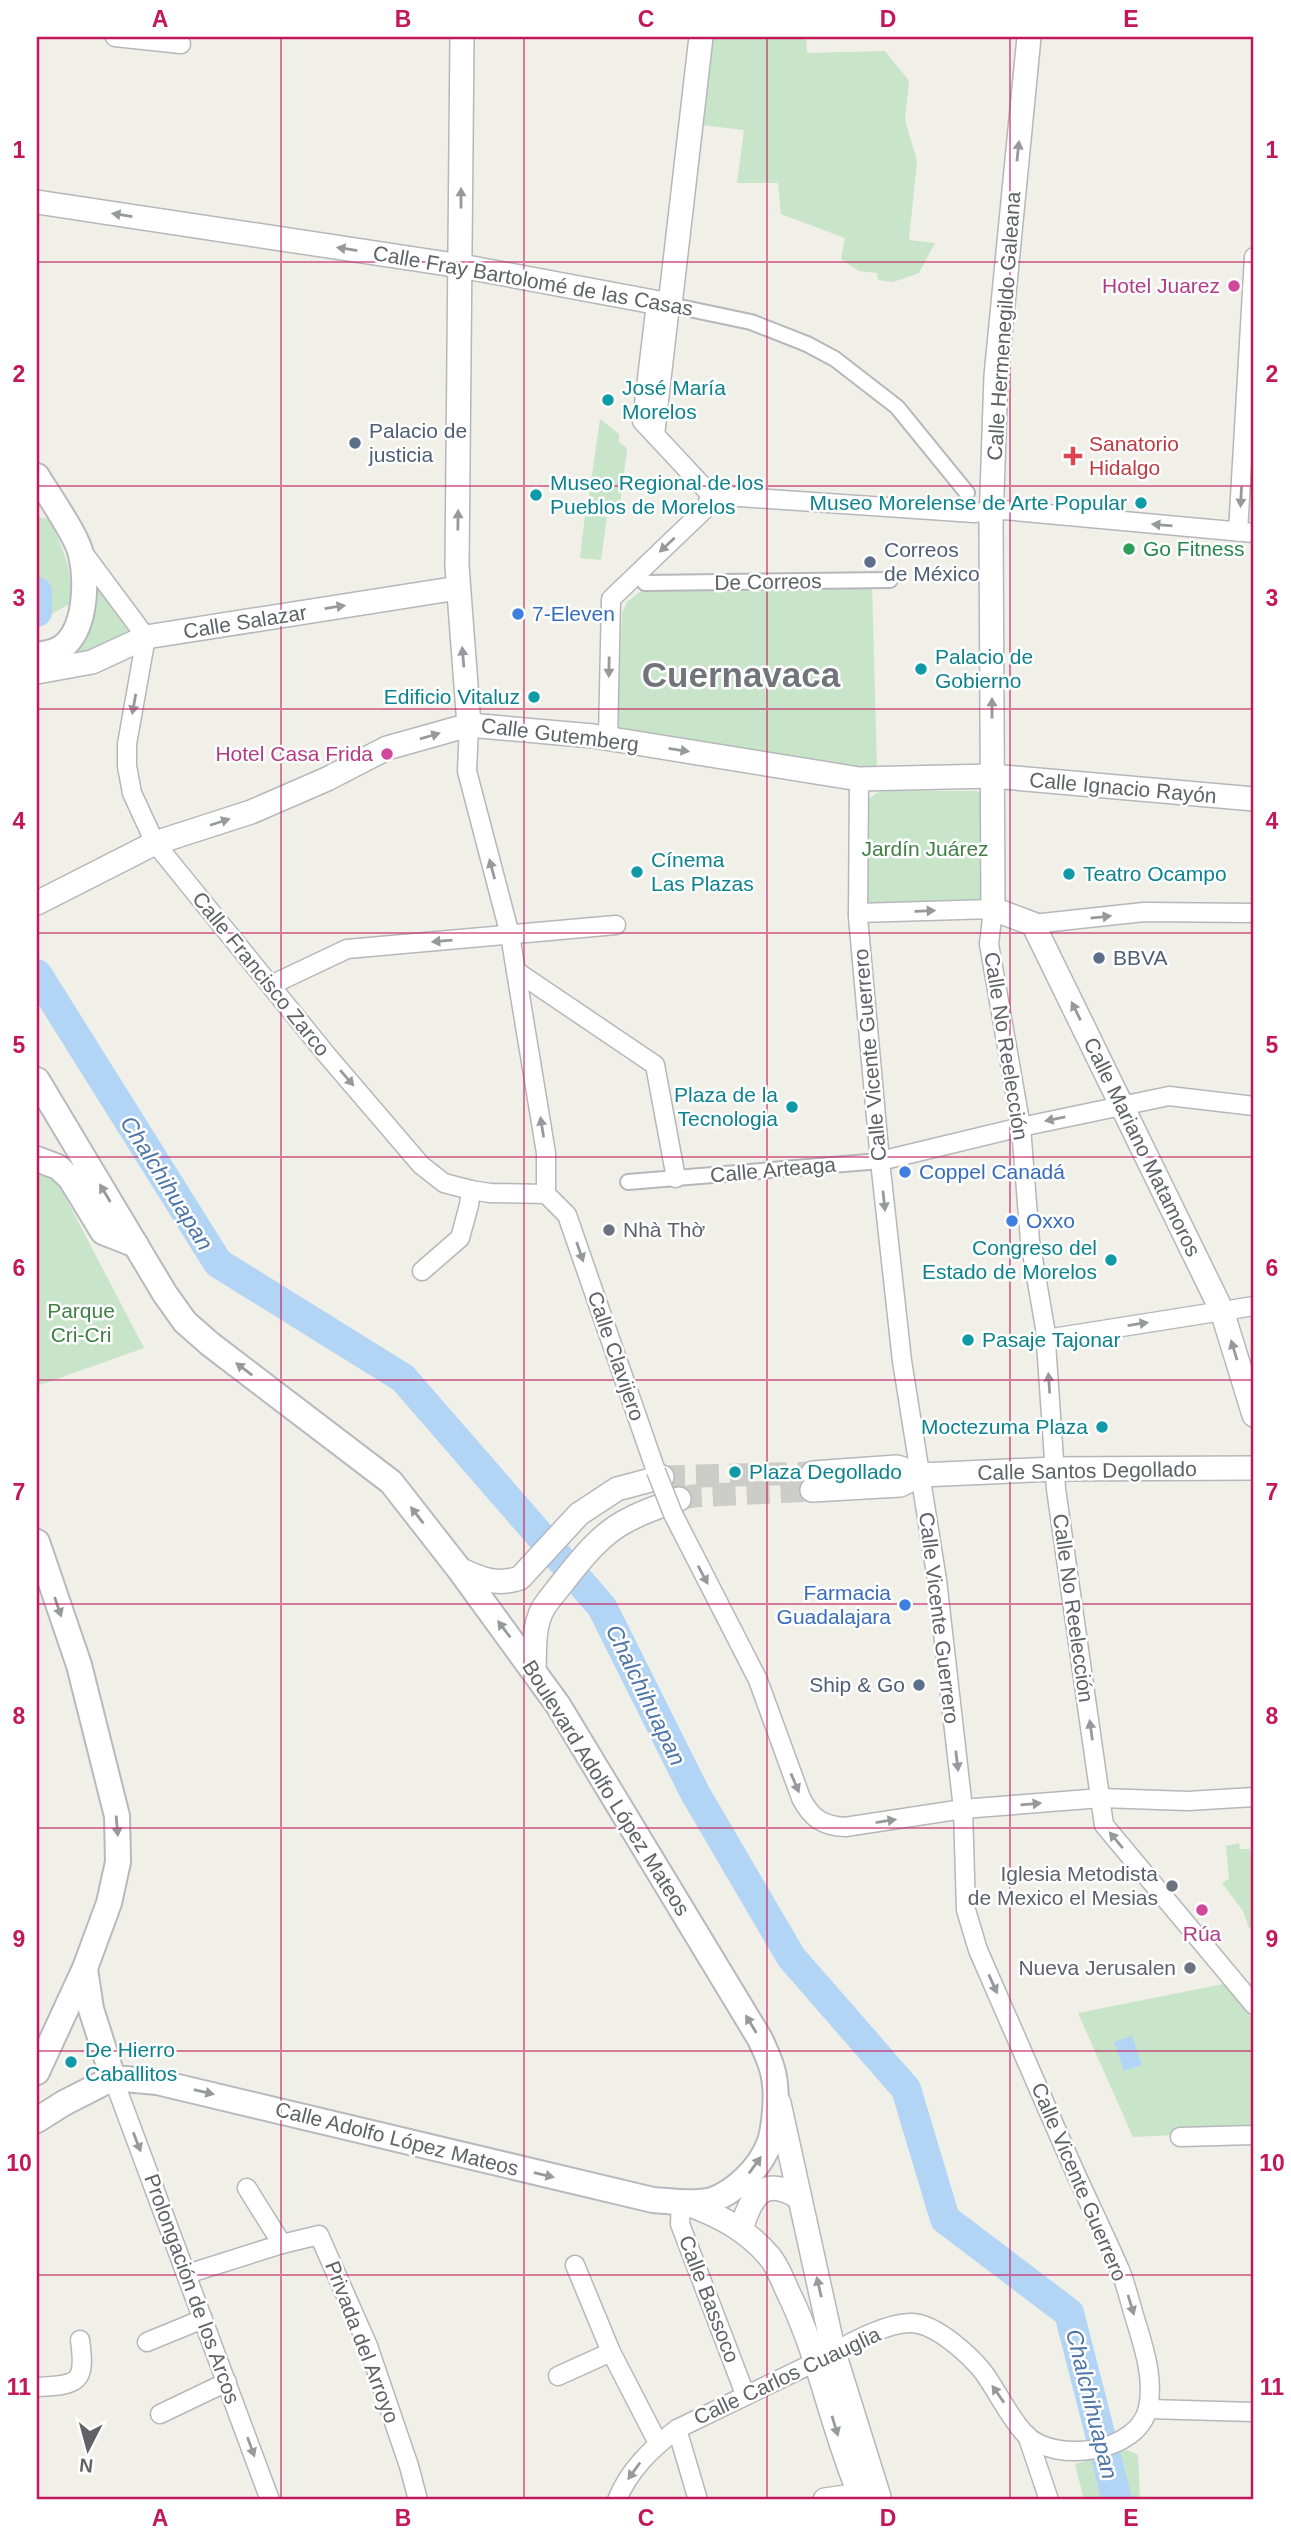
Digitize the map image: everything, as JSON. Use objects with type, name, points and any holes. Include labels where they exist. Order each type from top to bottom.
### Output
[{"type":"main road","points":[[37,476],[79,549],[82,602],[78,625],[67,643],[46,662]]},
{"type":"main road","name":"Boulevard Adolfo López Mateos","points":[[38,1085],[63,1122],[165,1294],[185,1322],[391,1482],[459,1569],[558,1704],[760,2039],[770,2061],[776,2087]]},
{"type":"main road","points":[[63,1122],[47,1163],[70,1178],[103,1232],[136,1245]]},
{"type":"main road","points":[[37,1542],[79,1665],[117,1816],[118,1862],[109,1903],[85,1968],[37,2072]]},
{"type":"main road","points":[[37,2120],[113,2078],[91,2009],[85,1968]]},
{"type":"main road","name":"Calle Adolfo López Mateos","points":[[113,2078],[157,2082],[198,2090],[497,2164],[653,2200],[681,2202],[711,2200],[744,2180],[769,2145],[776,2087]]},
{"type":"street","points":[[115,37],[181,44]]},
{"type":"street","points":[[462,37],[458,588],[469,725],[467,771],[510,935],[546,1153],[546,1194]]},
{"type":"street","points":[[655,435],[663,304],[687,37]]},
{"type":"street","points":[[702,37],[663,304],[642,421],[711,495],[974,513],[1004,510],[1246,533],[1254,257]]},
{"type":"street","name":"Calle Hermenegildo Galeana","points":[[993,909],[991,512],[996,376],[1029,37]]},
{"type":"street","name":"Calle Fray Bartolomé de las Casas","points":[[37,202],[461,266],[751,321],[807,344],[835,359],[897,407],[967,493]]},
{"type":"street","points":[[608,738],[611,598],[705,509],[711,495]]},
{"type":"street","points":[[79,549],[146,637]]},
{"type":"street","name":"De Correos","points":[[645,583],[890,580]]},
{"type":"street","name":"Calle Salazar","points":[[46,662],[92,662],[146,637],[458,588]]},
{"type":"street","name":"Calle Francisco Zarco","points":[[146,637],[127,744],[127,766],[132,793],[155,843],[326,1054],[421,1165],[444,1183],[471,1190],[546,1194]]},
{"type":"street","name":"Calle Gutemberg","points":[[40,901],[155,843],[251,812],[327,779],[387,748],[469,725],[608,738],[859,779],[992,776]]},
{"type":"street","name":"Calle Ignacio Rayón","points":[[992,776],[1254,799]]},
{"type":"street","name":"Calle Vicente Guerrero","points":[[859,779],[858,913],[880,1161],[902,1361],[937,1580],[963,1809],[966,1910],[978,1950],[1121,2272],[1146,2356],[1149,2382],[1144,2416]]},
{"type":"street","points":[[858,913],[993,909],[1033,924],[1144,912],[1254,913]]},
{"type":"street","name":"Calle No Reelección","points":[[993,909],[989,944],[1021,1127],[1030,1241],[1046,1339],[1054,1469],[1104,1825],[1254,2005]]},
{"type":"street","name":"Calle Mariano Matamoros","points":[[1033,924],[1222,1311],[1254,1415]]},
{"type":"street","points":[[271,985],[347,950],[616,925]]},
{"type":"street","points":[[516,971],[655,1065],[676,1178]]},
{"type":"street","name":"Calle Arteaga","points":[[628,1182],[880,1161],[1021,1127],[1169,1096],[1254,1106]]},
{"type":"street","points":[[422,1271],[460,1238],[471,1190]]},
{"type":"street","name":"Calle Clavijero","points":[[546,1194],[567,1215],[659,1474],[758,1680],[792,1776],[809,1813],[831,1826],[845,1827],[963,1809],[1101,1798],[1188,1801],[1254,1797]]},
{"type":"street","points":[[1046,1339],[1254,1306]]},
{"type":"street","name":"Calle Santos Degollado","points":[[813,1481],[900,1485],[921,1475],[1054,1469],[1254,1468]]},
{"type":"street","points":[[459,1569],[484,1581],[496,1583],[520,1578],[579,1514],[617,1489],[659,1474]]},
{"type":"street","points":[[534,1671],[536,1628],[540,1610],[598,1542],[627,1520],[676,1507]]},
{"type":"street","name":"Prolongación de los Arcos","points":[[113,2078],[270,2500]]},
{"type":"street","name":"Boulevard Adolfo López Mateos","points":[[776,2087],[825,2357]]},
{"type":"street","points":[[1180,2137],[1254,2135]]},
{"type":"street","points":[[741,2230],[751,2200],[761,2191],[775,2187],[798,2197]]},
{"type":"street","points":[[247,2188],[282,2244]]},
{"type":"street","name":"Calle Adolfo López Mateos","points":[[681,2202],[714,2213],[741,2230],[772,2259],[825,2357]]},
{"type":"street","name":"Calle Bassoco","points":[[681,2202],[680,2224],[745,2394]]},
{"type":"street","name":"Privada del Arroyo","points":[[187,2274],[319,2235],[369,2346],[418,2500]]},
{"type":"street","points":[[575,2265],[611,2352],[658,2443]]},
{"type":"street","points":[[147,2342],[204,2319]]},
{"type":"street","name":"Calle Carlos Cuauglia","points":[[617,2500],[635,2467],[658,2443],[677,2429],[845,2346],[898,2323],[915,2323],[934,2330],[966,2352],[983,2371],[1027,2435],[1043,2444],[1074,2451],[1093,2450],[1117,2443],[1144,2416]]},
{"type":"street","points":[[37,2387],[63,2386],[77,2380],[84,2367],[80,2340]]},
{"type":"street","points":[[558,2376],[611,2352]]},
{"type":"street","points":[[825,2357],[848,2468],[871,2498]]},
{"type":"street","points":[[160,2414],[227,2382]]},
{"type":"street","points":[[1144,2416],[1254,2412]]},
{"type":"street","points":[[677,2429],[698,2500]]},
{"type":"street","points":[[1027,2435],[1049,2500]]},
{"type":"street","points":[[825,2500],[871,2498]]},
{"type":"green space","points":[[710,37],[806,37],[807,53],[885,51],[909,81],[905,120],[917,161],[909,240],[935,243],[919,273],[893,282],[878,280],[877,273],[859,271],[841,259],[845,238],[781,214],[778,183],[737,183],[744,130],[701,125]]},
{"type":"green space","points":[[600,419],[619,434],[619,442],[627,448],[620,507],[594,503],[594,497],[589,496]]},
{"type":"green space","points":[[585,515],[607,517],[601,560],[580,558]]},
{"type":"green space","points":[[37,517],[49,519],[63,550],[70,579],[71,603],[37,620]]},
{"type":"green space","points":[[96,582],[128,631],[125,638],[71,657],[88,631]]},
{"type":"green space","points":[[872,584],[877,771],[617,729],[622,613],[627,602],[646,587]]},
{"type":"green space","name":"Jardín Juárez","points":[[876,793],[982,793],[982,897],[975,905],[871,908],[865,901],[867,801]]},
{"type":"green space","name":"Parque Cri-Cri","points":[[37,1172],[58,1183],[144,1348],[37,1386]]},
{"type":"green space","points":[[1239,1843],[1240,1849],[1250,1849],[1254,1928],[1249,1928],[1243,1911],[1222,1883],[1229,1879],[1226,1846]]},
{"type":"green space","points":[[1224,1984],[1254,2020],[1254,2131],[1133,2137],[1078,2013]]},
{"type":"green space","points":[[1127,2450],[1138,2455],[1140,2500],[1084,2500],[1075,2464]]},
{"type":"water","points":[[1132,2036],[1142,2065],[1124,2071],[1114,2042]]},
{"type":"waterway","name":"Chalchihuapan","points":[[37,592],[37,612]]},
{"type":"waterway","name":"Chalchihuapan","points":[[37,974],[218,1263],[403,1378],[602,1607],[695,1793],[791,1957],[906,2089],[945,2219],[1069,2313],[1117,2500]]},
{"type":"tunnel","points":[[662,1477],[813,1473]]},
{"type":"tunnel","points":[[679,1499],[812,1490]]},
{"type":"place","name":"Hotel Juarez","points":[[1234,286]]},
{"type":"place","name":"José María Morelos","points":[[608,400]]},
{"type":"place","name":"Palacio de justicia","points":[[355,443]]},
{"type":"place","name":"Sanatorio Hidalgo","points":[[1073,456]]},
{"type":"place","name":"Museo Regional de los Pueblos de Morelos","points":[[536,495]]},
{"type":"place","name":"Museo Morelense de Arte Popular","points":[[1141,503]]},
{"type":"place","name":"Go Fitness","points":[[1129,549]]},
{"type":"place","name":"Correos de México","points":[[870,562]]},
{"type":"place","name":"7-Eleven","points":[[518,614]]},
{"type":"place","name":"Palacio de Gobierno","points":[[921,669]]},
{"type":"place","name":"Edificio Vitaluz","points":[[534,697]]},
{"type":"place","name":"Hotel Casa Frida","points":[[387,754]]},
{"type":"place","name":"Cínema Las Plazas","points":[[637,872]]},
{"type":"place","name":"Teatro Ocampo","points":[[1069,874]]},
{"type":"place","name":"BBVA","points":[[1099,958]]},
{"type":"place","name":"Plaza de la Tecnologia","points":[[792,1107]]},
{"type":"place","name":"Coppel Canadá","points":[[905,1172]]},
{"type":"place","name":"Oxxo","points":[[1012,1221]]},
{"type":"place","name":"Nhà Thờ","points":[[609,1230]]},
{"type":"place","name":"Congreso del Estado de Morelos","points":[[1111,1260]]},
{"type":"place","name":"Pasaje Tajonar","points":[[968,1340]]},
{"type":"place","name":"Moctezuma Plaza","points":[[1102,1427]]},
{"type":"place","name":"Plaza Degollado","points":[[735,1472]]},
{"type":"place","name":"Farmacia Guadalajara","points":[[905,1605]]},
{"type":"place","name":"Ship & Go","points":[[919,1685]]},
{"type":"place","name":"Iglesia Metodista de Mexico el Mesias","points":[[1172,1886]]},
{"type":"place","name":"Rúa","points":[[1202,1910]]},
{"type":"place","name":"Nueva Jerusalen","points":[[1190,1968]]},
{"type":"place","name":"De Hierro Caballitos","points":[[71,2062]]},
{"type":"district","name":"Cuernavaca","points":[[741,675]]}]
